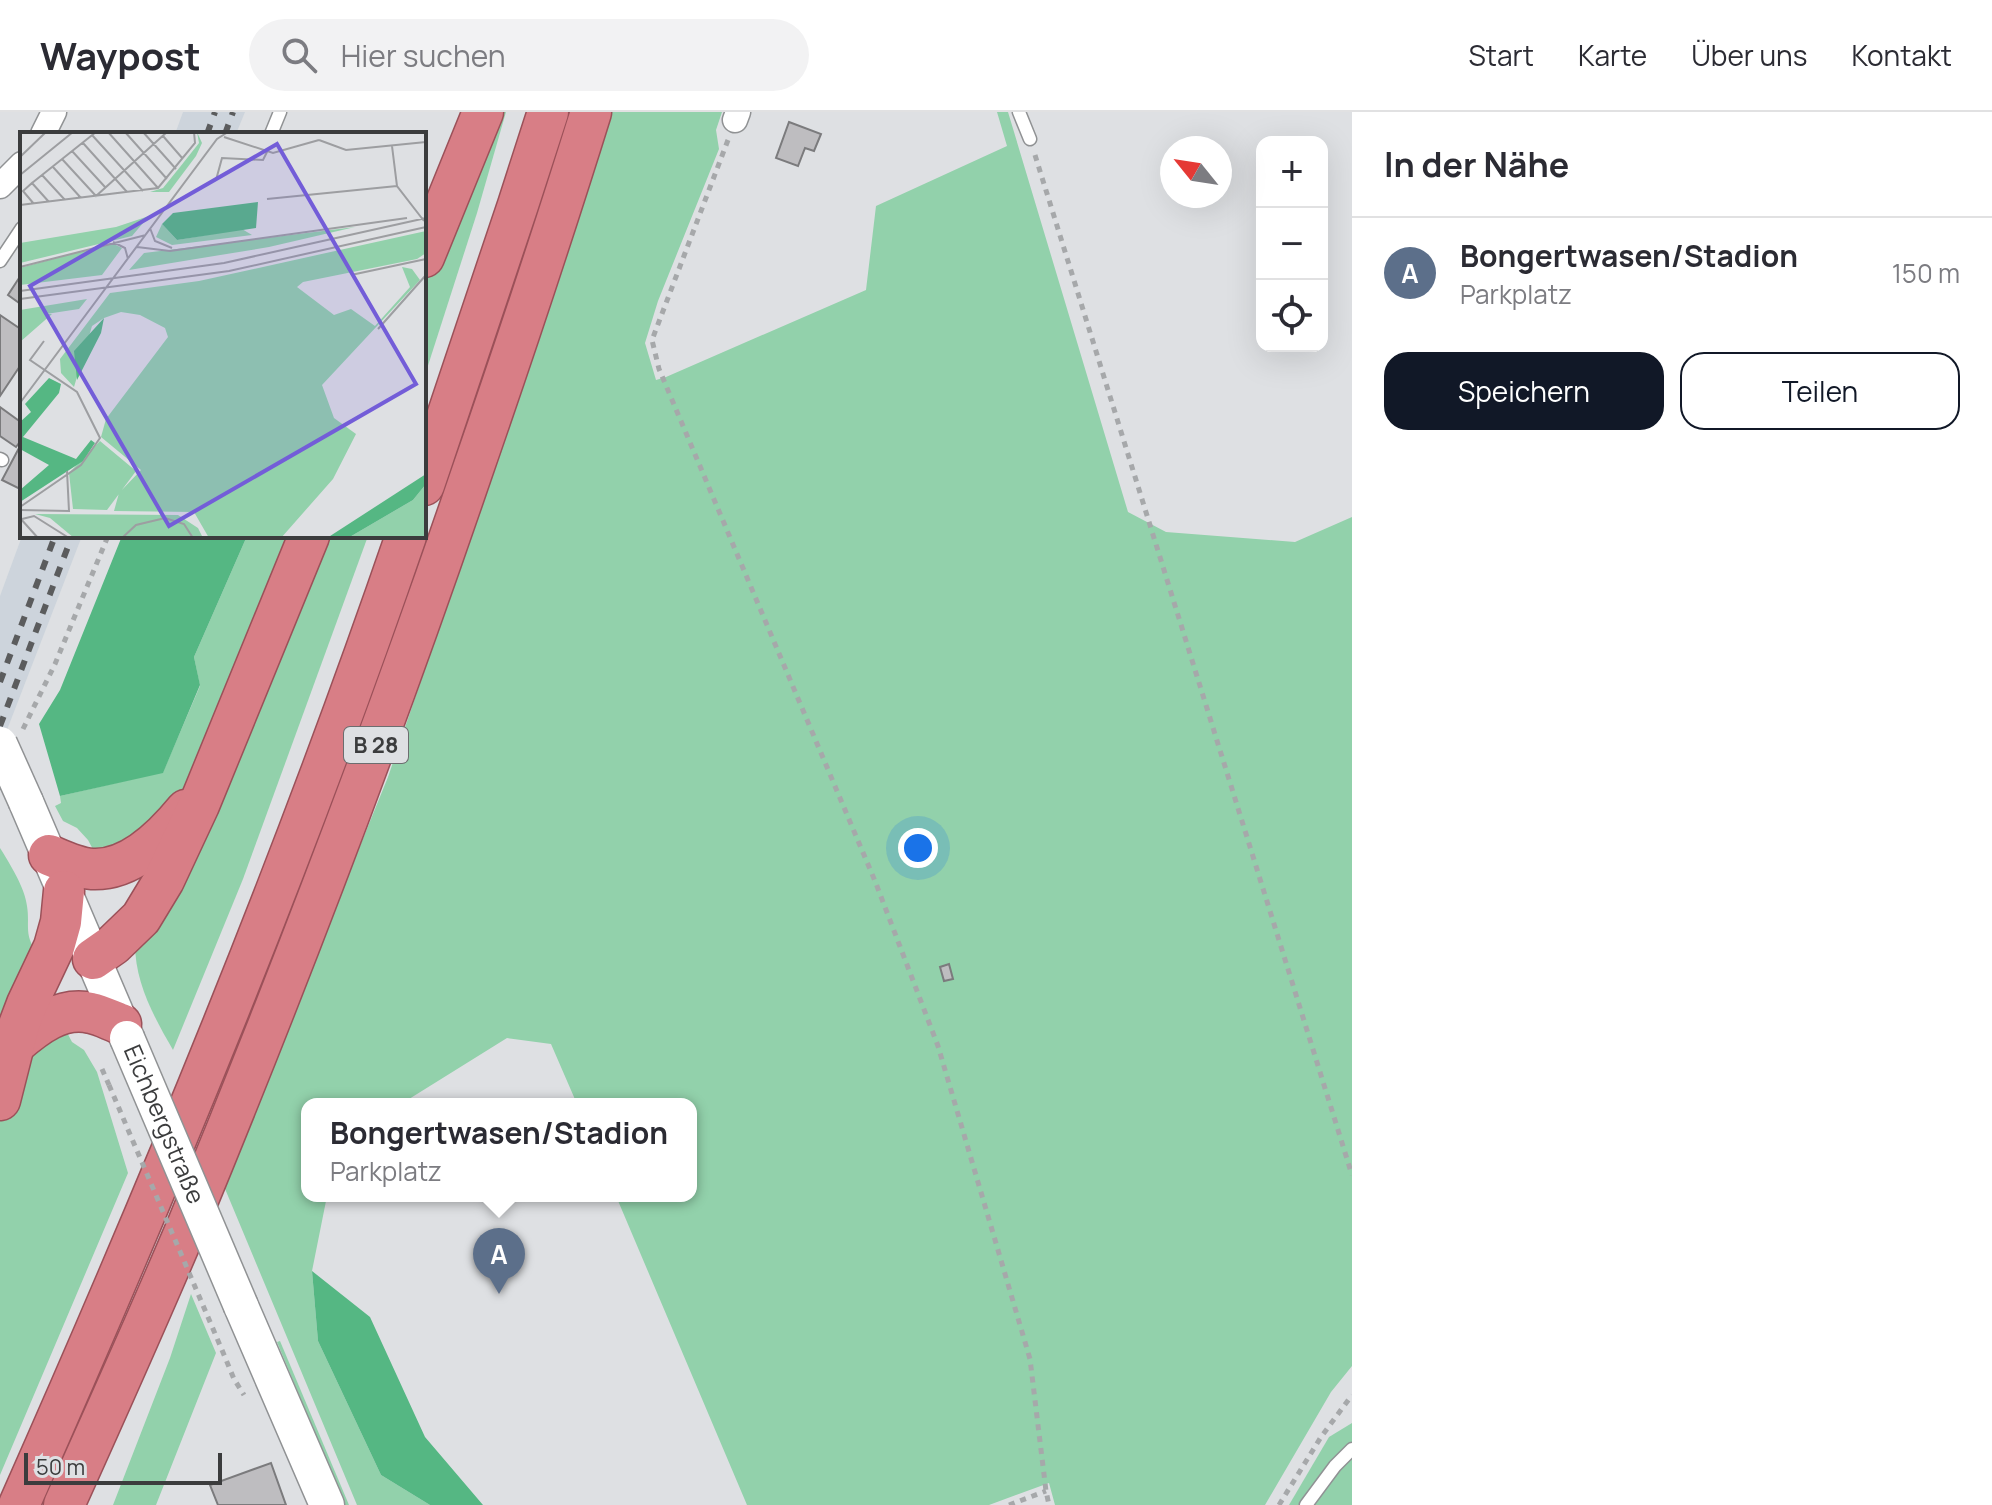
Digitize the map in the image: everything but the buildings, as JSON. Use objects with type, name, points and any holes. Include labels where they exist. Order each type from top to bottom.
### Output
[{"type":"highway","points":[[426,252],[483,112]]},
{"type":"highway","points":[[426,479],[548,112]]},
{"type":"highway","name":"B 28","points":[[64,1505],[188,1224],[370,761],[485,434],[591,112]]},
{"type":"highway","points":[[93,959],[141,918],[164,880],[191,825],[308,538]]},
{"type":"highway","name":"B 28","points":[[19,1505],[143,1221],[222,1027],[329,749],[405,538]]},
{"type":"highway","points":[[0,1100],[27,1004],[54,947],[61,922],[57,873],[74,866],[92,869],[115,867],[152,845],[174,825],[209,782]]},
{"type":"highway","points":[[15,1044],[40,1024],[71,1012],[90,1012],[124,1031]]},
{"type":"main road","name":"Eichbergstraße","points":[[10,740],[26,802],[327,1505]]},
{"type":"street","points":[[44,132],[54,112]]},
{"type":"lane","points":[[272,132],[280,112]]},
{"type":"lane","points":[[1019,112],[1030,139]]},
{"type":"lane","points":[[0,261],[20,231]]},
{"type":"lane","points":[[1306,1505],[1352,1449]]},
{"type":"path","points":[[737,116],[652,340],[659,369],[875,881],[938,1046],[1030,1359],[1049,1505]]},
{"type":"path","points":[[1030,139],[1352,1175]]},
{"type":"path","points":[[10,740],[26,721],[55,664],[107,538]]},
{"type":"path","points":[[102,1069],[222,1350]]},
{"type":"path","points":[[1279,1505],[1321,1437],[1352,1395]]},
{"type":"path","points":[[1009,1505],[1046,1491]]},
{"type":"shaded area","points":[[183,112],[245,112],[237,132],[176,132]]},
{"type":"shaded area","points":[[21,538],[81,538],[0,748],[0,596]]},
{"type":"green space","points":[[491,112],[506,112],[426,372],[426,271]]},
{"type":"green space","points":[[611,112],[722,112],[716,130],[719,149],[658,301],[645,343],[656,380],[866,290],[876,206],[1007,146],[997,112],[1008,112],[1128,512],[1166,532],[1295,542],[1352,517],[1352,1366],[1331,1392],[1265,1505],[1055,1505],[1049,1483],[989,1505],[747,1505],[619,1202],[697,1202],[697,1098],[574,1098],[551,1044],[507,1038],[411,1098],[301,1098],[301,1202],[326,1202],[312,1271],[318,1341],[381,1475],[430,1505],[357,1505],[223,1184],[388,777],[508,427]]},
{"type":"green space","points":[[121,538],[246,538],[194,657],[200,685],[163,773],[60,796],[39,724],[60,690]]},
{"type":"green space","points":[[246,538],[289,538],[190,780],[174,804],[133,840],[95,853],[77,828],[63,821],[55,806],[61,803],[60,796],[163,772],[200,686],[194,657]]},
{"type":"green space","points":[[317,538],[367,538],[243,879],[173,1050],[142,986],[135,944]]},
{"type":"green space","points":[[0,848],[23,892],[28,933],[35,950],[0,1026]]},
{"type":"green space","points":[[61,1021],[72,1042],[84,1050],[97,1072],[128,1173],[0,1475],[0,1120],[12,1074]]},
{"type":"green space","points":[[312,1271],[370,1317],[425,1437],[483,1505],[430,1505],[381,1475],[318,1341]]},
{"type":"green space","points":[[191,1294],[216,1353],[156,1505],[113,1505],[170,1358]]},
{"type":"green space","points":[[280,1341],[349,1505],[345,1505],[277,1342]]},
{"type":"green space","points":[[1352,1423],[1352,1505],[1289,1505],[1329,1437]]},
{"type":"railway","points":[[208,132],[215,112]]},
{"type":"railway","points":[[226,132],[233,112]]},
{"type":"railway","points":[[0,682],[54,538]]},
{"type":"railway","points":[[0,726],[71,538]]},
{"type":"place","name":"Bongertwasen/Stadion","points":[[499,1294]]}]
